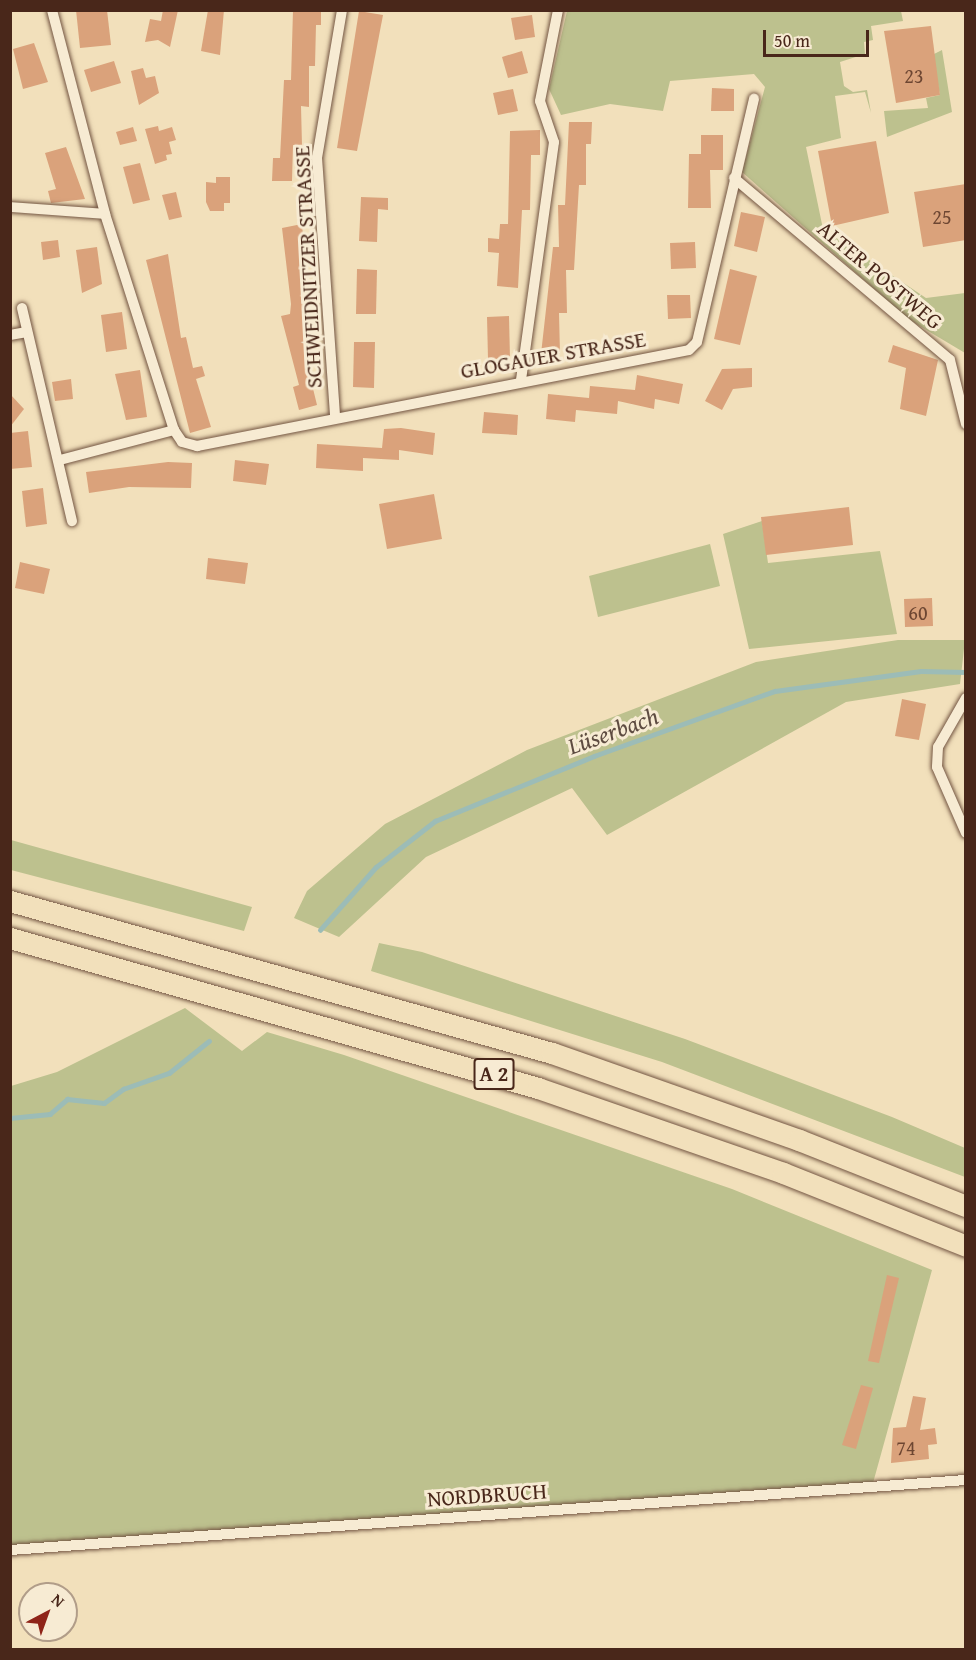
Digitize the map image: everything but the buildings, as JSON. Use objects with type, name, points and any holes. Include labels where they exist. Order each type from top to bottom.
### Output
[{"type":"highway","name":"A 2","points":[[10,901],[552,1053],[799,1140],[966,1206]]},
{"type":"highway","name":"A 2","points":[[10,938],[538,1088],[783,1173],[966,1246]]},
{"type":"street","points":[[52,10],[105,214],[174,430],[60,460]]},
{"type":"street","name":"SCHWEIDNITZER STRASSE","points":[[335,415],[317,158],[342,10]]},
{"type":"street","points":[[521,380],[554,142],[540,101],[558,10]]},
{"type":"street","name":"GLOGAUER STRASSE","points":[[174,430],[182,442],[197,446],[335,415],[689,350],[697,342],[754,99]]},
{"type":"street","name":"ALTER POSTWEG","points":[[734,178],[950,360],[966,424]]},
{"type":"street","points":[[10,207],[105,214]]},
{"type":"street","points":[[22,308],[60,460],[72,521]]},
{"type":"street","points":[[10,335],[27,332]]},
{"type":"street","points":[[966,698],[938,747],[937,767],[966,833]]},
{"type":"street","name":"NORDBRUCH","points":[[10,1550],[966,1480]]},
{"type":"green space","points":[[567,11],[901,11],[903,21],[871,26],[873,40],[864,42],[865,54],[840,62],[844,86],[853,92],[867,90],[871,113],[865,92],[835,96],[841,138],[806,147],[823,229],[926,298],[965,293],[965,353],[908,319],[742,172],[765,87],[754,74],[670,81],[663,111],[610,104],[561,115],[549,89]]},
{"type":"green space","points":[[942,50],[952,112],[887,137],[884,111],[928,108],[926,98],[940,95],[932,55]]},
{"type":"green space","points":[[762,521],[768,563],[880,551],[897,634],[749,649],[723,534]]},
{"type":"green space","points":[[710,544],[720,586],[598,617],[589,576]]},
{"type":"green space","points":[[898,640],[965,640],[960,684],[846,702],[607,835],[572,788],[426,857],[339,937],[294,918],[307,891],[385,824],[527,750],[756,662]]},
{"type":"green space","points":[[10,840],[252,907],[244,931],[11,870]]},
{"type":"green space","points":[[379,943],[422,952],[685,1039],[892,1117],[965,1148],[965,1177],[662,1062],[371,971]]},
{"type":"green space","points":[[185,1008],[242,1051],[267,1032],[344,1055],[732,1189],[932,1270],[873,1483],[11,1550],[11,1086],[57,1072]]},
{"type":"waterway","name":"Lüserbach","points":[[320,930],[376,867],[435,821],[594,756],[775,691],[921,671],[966,672]]},
{"type":"waterway","name":"Lüserbach","points":[[10,1118],[50,1114],[67,1099],[104,1103],[123,1089],[169,1073],[209,1041]]}]
